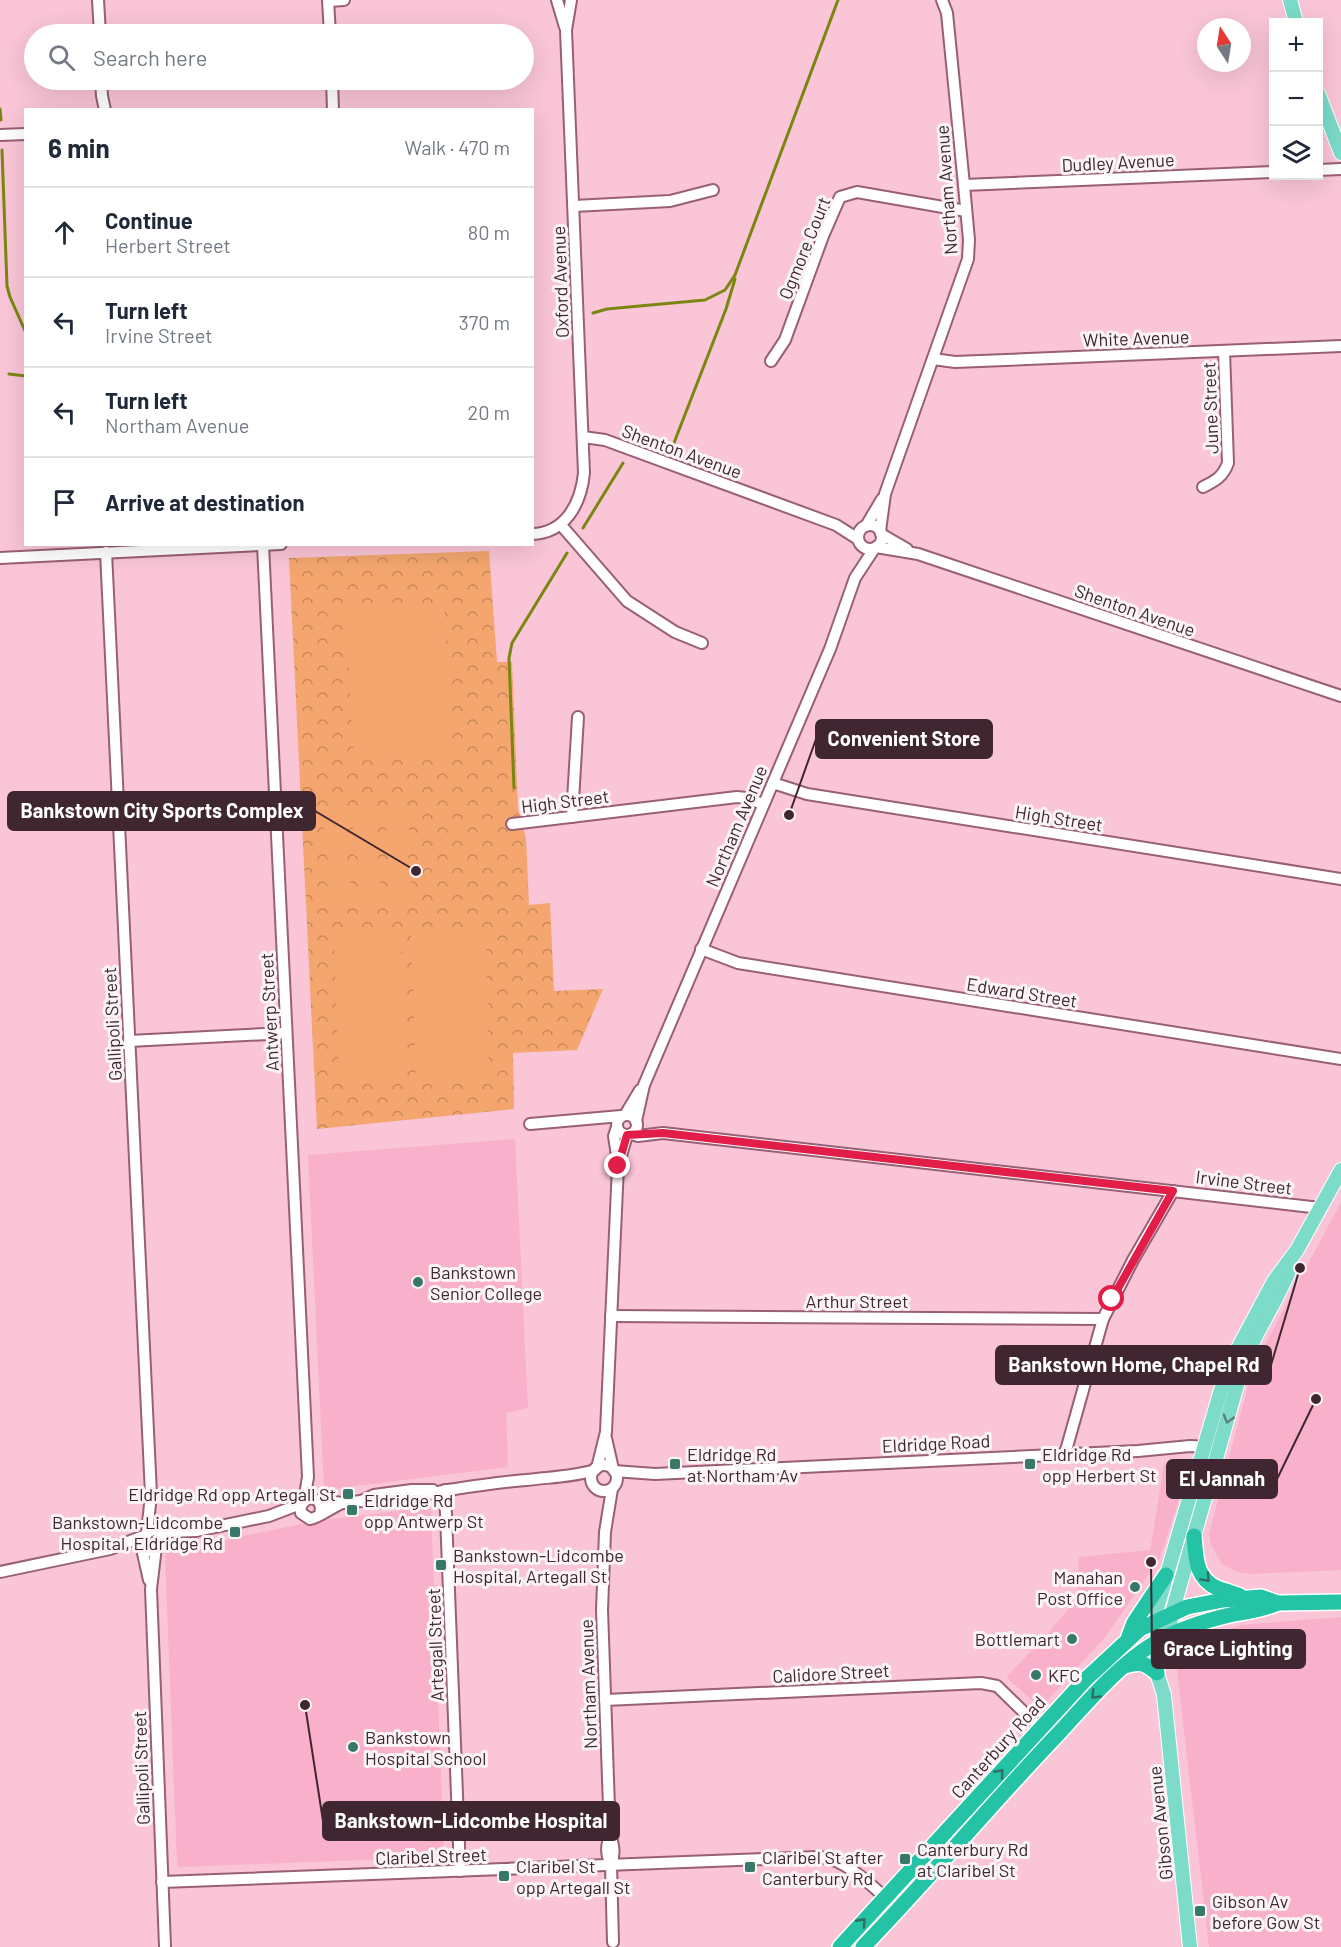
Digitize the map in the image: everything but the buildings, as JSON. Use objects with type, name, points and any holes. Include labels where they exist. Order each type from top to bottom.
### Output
[{"type":"highway","points":[[1194,1536],[1197,1564],[1201,1575],[1212,1585],[1245,1598]]},
{"type":"highway","points":[[1126,1641],[1134,1623],[1166,1575]]},
{"type":"highway","name":"Canterbury Road","points":[[840,1947],[1086,1679],[1140,1629],[1172,1613],[1205,1602],[1261,1597],[1278,1603],[1341,1602]]},
{"type":"highway","name":"Canterbury Road","points":[[863,1947],[899,1910],[999,1796],[1124,1666],[1161,1640],[1218,1618],[1263,1610],[1278,1603]]},
{"type":"highway","points":[[1124,1666],[1141,1663],[1157,1673]]},
{"type":"main road","points":[[1290,0],[1295,18]]},
{"type":"main road","points":[[1323,106],[1341,153]]},
{"type":"main road","points":[[1212,1447],[1250,1346],[1283,1285],[1297,1250],[1341,1170]]},
{"type":"main road","name":"Gibson Avenue","points":[[1164,1695],[1157,1673],[1161,1640],[1172,1613],[1194,1536],[1212,1447]]},
{"type":"main road","name":"Gibson Avenue","points":[[1190,1947],[1164,1695],[1166,1673],[1157,1608],[1166,1575],[1212,1447]]},
{"type":"street","points":[[98,0],[99,24]]},
{"type":"street","points":[[329,24],[328,0],[344,0]]},
{"type":"street","points":[[558,0],[570,0]]},
{"type":"street","name":"Oxford Avenue","points":[[558,0],[566,30]]},
{"type":"street","name":"Oxford Avenue","points":[[561,525],[573,511],[582,488],[584,473],[566,30],[570,0]]},
{"type":"street","name":"Northam Avenue","points":[[942,0],[947,14]]},
{"type":"street","name":"Northam Avenue","points":[[866,526],[885,494],[968,259],[964,185],[947,14],[949,0]]},
{"type":"street","points":[[102,90],[105,108]]},
{"type":"street","points":[[332,90],[333,108]]},
{"type":"street","points":[[99,108],[102,96]]},
{"type":"street","points":[[0,135],[24,134]]},
{"type":"street","points":[[1323,170],[1341,169]]},
{"type":"street","name":"Dudley Avenue","points":[[964,185],[1269,172]]},
{"type":"street","points":[[574,206],[670,201],[713,190]]},
{"type":"street","name":"Ogmore Court","points":[[771,361],[785,340],[823,236],[840,197],[857,192],[966,211]]},
{"type":"street","name":"White Avenue","points":[[933,359],[955,362],[1341,346]]},
{"type":"street","name":"June Street","points":[[1203,487],[1217,480],[1225,472],[1228,463],[1224,351]]},
{"type":"street","name":"Shenton Avenue","points":[[583,437],[605,440],[836,525],[858,540]]},
{"type":"street","name":"Northam Avenue","points":[[881,533],[885,494]]},
{"type":"street","points":[[534,534],[548,532],[561,525],[627,600],[675,632],[702,643]]},
{"type":"street","name":"Shenton Avenue","points":[[836,525],[866,526]]},
{"type":"street","points":[[866,526],[873,526],[881,533],[880,543],[875,548],[866,549],[858,540],[860,530],[866,526]]},
{"type":"street","name":"Shenton Avenue","points":[[881,533],[918,554]]},
{"type":"street","name":"Northam Avenue","points":[[855,578],[858,540]]},
{"type":"street","points":[[0,558],[106,552],[120,548],[215,546]]},
{"type":"street","name":"Antwerp Street","points":[[263,546],[308,1477],[303,1502]]},
{"type":"street","name":"Northam Avenue","points":[[620,1121],[644,1085],[830,649],[855,578],[875,548]]},
{"type":"street","name":"Shenton Avenue","points":[[875,548],[918,554],[1341,696]]},
{"type":"street","name":"Gallipoli Street","points":[[106,552],[152,1533],[162,1538],[157,1547],[151,1589],[165,1946]]},
{"type":"street","points":[[572,817],[578,717]]},
{"type":"street","name":"High Street","points":[[773,783],[807,794],[1341,879]]},
{"type":"street","name":"High Street","points":[[512,824],[737,797],[764,804]]},
{"type":"street","name":"Edward Street","points":[[701,949],[738,963],[1341,1059]]},
{"type":"street","points":[[129,1041],[286,1033]]},
{"type":"street","name":"Northam Avenue","points":[[637,1122],[644,1085]]},
{"type":"street","points":[[530,1124],[590,1120],[620,1121],[633,1116],[637,1122],[636,1130],[629,1135],[618,1166]]},
{"type":"street","points":[[620,1121],[621,1133],[629,1135]]},
{"type":"street","points":[[596,1487],[592,1477],[606,1432],[618,1166],[614,1136],[620,1121]]},
{"type":"street","name":"Irvine Street","points":[[637,1122],[663,1133]]},
{"type":"street","name":"Irvine Street","points":[[629,1135],[663,1133],[1320,1208]]},
{"type":"street","points":[[1065,1454],[1103,1320],[1133,1260],[1173,1191]]},
{"type":"street","name":"Arthur Street","points":[[611,1316],[1103,1320]]},
{"type":"street","points":[[562,1478],[605,1491],[614,1486],[617,1477],[606,1432]]},
{"type":"street","name":"Eldridge Road","points":[[614,1470],[655,1474],[1212,1447]]},
{"type":"street","points":[[0,1572],[110,1549],[152,1533],[196,1531],[269,1516],[308,1499],[343,1503],[361,1501],[376,1504],[413,1499],[445,1490],[523,1480],[562,1478],[605,1466],[614,1470]]},
{"type":"street","name":"Eldridge Road","points":[[614,1486],[655,1474]]},
{"type":"street","name":"Antwerp Street","points":[[308,1477],[316,1500]]},
{"type":"street","name":"Northam Avenue","points":[[613,1942],[611,1865],[614,1847],[610,1835],[602,1610],[605,1532],[614,1486]]},
{"type":"street","name":"Northam Avenue","points":[[596,1487],[605,1532]]},
{"type":"street","name":"Artegall Street","points":[[445,1490],[460,1871]]},
{"type":"street","points":[[316,1500],[321,1508],[320,1515]]},
{"type":"street","points":[[303,1502],[301,1510],[304,1516]]},
{"type":"street","points":[[269,1516],[304,1516],[312,1519],[343,1503]]},
{"type":"street","points":[[110,1549],[142,1549],[149,1552],[196,1531]]},
{"type":"street","points":[[142,1549],[141,1542],[152,1533]]},
{"type":"street","name":"Gallipoli Street","points":[[142,1549],[151,1589]]},
{"type":"street","name":"Calidore Street","points":[[605,1700],[981,1683],[997,1686],[1041,1729]]},
{"type":"street","name":"Claribel Street","points":[[162,1882],[826,1857],[849,1867],[899,1910]]},
{"type":"shaded area","name":"Bankstown Senior College","points":[[515,1139],[528,1408],[506,1413],[508,1467],[324,1490],[308,1155]]},
{"type":"shaded area","points":[[1341,1202],[1341,1570],[1251,1574],[1237,1572],[1222,1564],[1211,1545],[1209,1534],[1253,1367]]},
{"type":"shaded area","points":[[1184,1464],[1189,1469],[1160,1558],[1106,1636],[1047,1701],[1043,1704],[1035,1703],[1007,1678],[1077,1599],[1079,1557],[1150,1550],[1164,1465]]},
{"type":"shaded area","points":[[429,1507],[431,1509],[444,1855],[442,1857],[179,1867],[177,1864],[165,1555],[167,1552],[316,1521]]},
{"type":"shaded area","points":[[1341,1617],[1341,1947],[1209,1947],[1176,1662],[1183,1644],[1241,1625]]},
{"type":"green space","points":[[489,551],[497,662],[512,662],[518,809],[526,838],[529,905],[550,903],[554,991],[603,989],[577,1050],[513,1053],[514,1109],[317,1129],[289,558]]},
{"type":"green space","points":[[444,603],[452,757],[354,761],[345,607]]},
{"type":"green space","points":[[408,807],[411,854],[387,855],[385,808]]},
{"type":"green space","points":[[375,808],[378,855],[354,856],[352,809]]},
{"type":"green space","points":[[346,809],[349,856],[326,857],[323,810]]},
{"type":"green space","points":[[410,858],[413,905],[390,906],[387,859]]},
{"type":"green space","points":[[379,859],[382,906],[359,907],[356,860]]},
{"type":"green space","points":[[349,861],[352,908],[329,909],[326,862]]},
{"type":"green space","points":[[486,930],[489,1077],[416,1081],[411,933]]},
{"type":"green space","points":[[401,933],[406,1082],[339,1084],[334,936]]},
{"type":"waterway","points":[[593,313],[607,309],[705,300],[725,290],[735,275],[838,0]]},
{"type":"waterway","points":[[0,109],[1,120]]},
{"type":"waterway","points":[[2,150],[7,286],[24,328]]},
{"type":"waterway","points":[[672,448],[726,309],[735,279]]},
{"type":"waterway","points":[[9,374],[24,376]]},
{"type":"waterway","points":[[583,528],[623,463]]},
{"type":"waterway","points":[[514,788],[509,658],[512,643],[567,553]]},
{"type":"place","name":"Convenient Store","points":[[789,815]]},
{"type":"place","name":"Bankstown City Sports Complex","points":[[416,871]]},
{"type":"place","name":"Bankstown Home, Chapel Rd","points":[[1300,1268]]},
{"type":"place","name":"Bankstown Senior College","points":[[418,1282]]},
{"type":"place","name":"El Jannah","points":[[1316,1399]]},
{"type":"place","name":"Eldridge Rd at Northam Av","points":[[675,1464]]},
{"type":"place","name":"Eldridge Rd opp Herbert St","points":[[1030,1464]]},
{"type":"place","name":"Eldridge Rd opp Artegall St","points":[[348,1494]]},
{"type":"place","name":"Eldridge Rd opp Antwerp St","points":[[352,1510]]},
{"type":"place","name":"Bankstown-Lidcombe Hospital, Eldridge Rd","points":[[235,1532]]},
{"type":"place","name":"Grace Lighting","points":[[1151,1562]]},
{"type":"place","name":"Bankstown-Lidcombe Hospital, Artegall St","points":[[441,1565]]},
{"type":"place","name":"Manahan Post Office","points":[[1135,1587]]},
{"type":"place","name":"Bottlemart","points":[[1072,1639]]},
{"type":"place","name":"KFC","points":[[1036,1675]]},
{"type":"place","name":"Bankstown-Lidcombe Hospital","points":[[305,1705]]},
{"type":"place","name":"Bankstown Hospital School","points":[[353,1747]]},
{"type":"place","name":"Canterbury Rd at Claribel St","points":[[905,1859]]},
{"type":"place","name":"Claribel St after Canterbury Rd","points":[[750,1867]]},
{"type":"place","name":"Claribel St opp Artegall St","points":[[504,1876]]},
{"type":"place","name":"Gibson Av before Gow St","points":[[1200,1911]]},
{"type":"route","points":[[618,1166],[627,1135],[663,1133],[1173,1191],[1112,1299]]}]
